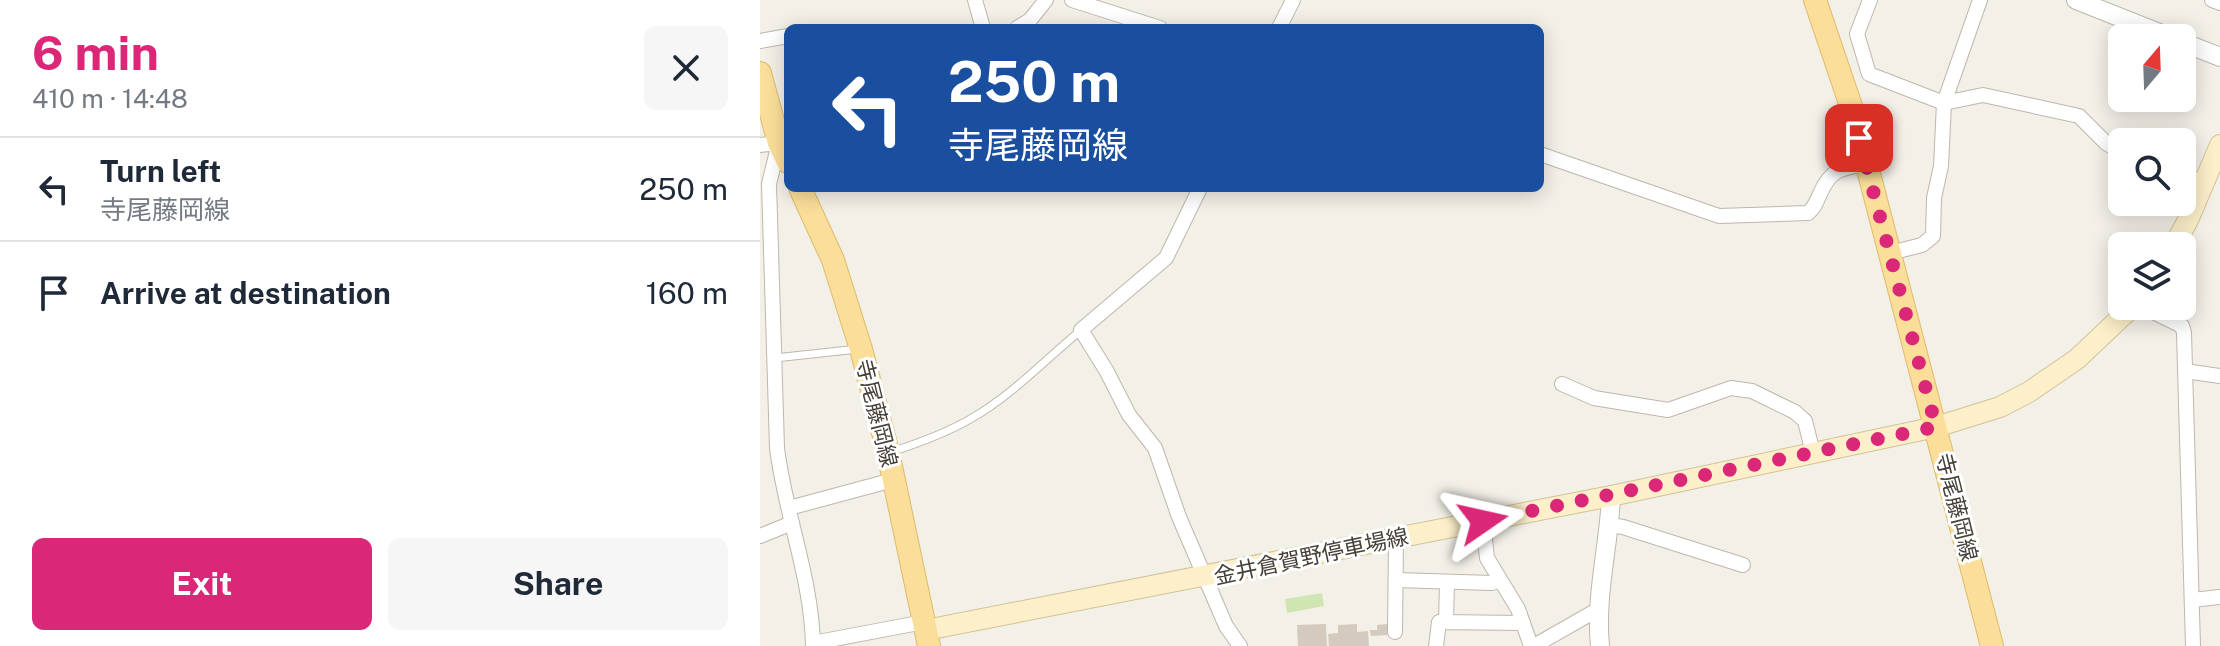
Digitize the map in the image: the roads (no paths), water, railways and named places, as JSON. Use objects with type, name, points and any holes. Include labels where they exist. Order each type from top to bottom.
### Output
[{"type":"main road","name":"寺尾藤岡線","points":[[1815,0],[1853,112],[1992,646]]},
{"type":"main road","points":[[760,73],[776,150]]},
{"type":"main road","points":[[2181,232],[2212,173],[2220,145]]},
{"type":"main road","name":"寺尾藤岡線","points":[[802,192],[833,260],[861,349],[888,452],[926,633]]},
{"type":"main road","name":"金井倉賀野停車場線","points":[[926,633],[1611,496],[1936,427],[2000,407],[2029,392],[2077,359],[2118,320]]},
{"type":"street","points":[[975,0],[982,24]]},
{"type":"street","points":[[1024,24],[1046,0]]},
{"type":"street","points":[[1072,0],[1147,24]]},
{"type":"street","points":[[1281,24],[1293,0]]},
{"type":"street","points":[[1870,0],[1857,34],[1869,74],[1944,103],[1983,95],[2079,116],[2108,144]]},
{"type":"street","points":[[1890,253],[1922,245],[1933,236],[1944,103],[1980,0]]},
{"type":"street","points":[[2076,0],[2137,24]]},
{"type":"street","points":[[2212,0],[2220,3]]},
{"type":"street","points":[[760,41],[784,37]]},
{"type":"street","points":[[2196,48],[2220,57]]},
{"type":"street","points":[[776,150],[769,184],[765,267],[766,359],[781,482],[812,620],[813,645],[926,633]]},
{"type":"street","points":[[1544,155],[1726,217],[1808,213],[1834,172],[1866,164]]},
{"type":"street","points":[[1198,192],[1166,258],[1081,330],[1129,415],[1155,448],[1179,517],[1226,626],[1240,646]]},
{"type":"street","points":[[2170,320],[2182,326],[2193,646]]},
{"type":"street","points":[[2185,371],[2220,376]]},
{"type":"street","points":[[1562,384],[1594,398],[1668,410],[1692,403],[1713,392],[1731,388],[1752,391],[1795,412],[1805,421],[1813,453]]},
{"type":"street","points":[[760,536],[790,516],[893,480]]},
{"type":"street","points":[[1600,646],[1597,610],[1610,525],[1611,496]]},
{"type":"street","points":[[1483,521],[1487,558],[1518,609],[1533,646],[1597,610]]},
{"type":"street","points":[[1610,525],[1743,565]]},
{"type":"street","points":[[1395,632],[1396,538]]},
{"type":"street","points":[[1396,580],[1492,583],[1499,580]]},
{"type":"street","points":[[1446,622],[1447,582]]},
{"type":"street","points":[[2192,600],[2220,597]]},
{"type":"street","points":[[1436,646],[1439,622],[1523,623]]},
{"type":"lane","points":[[888,452],[920,443],[975,417],[1081,330]]},
{"type":"lane","points":[[766,359],[861,349]]}]
